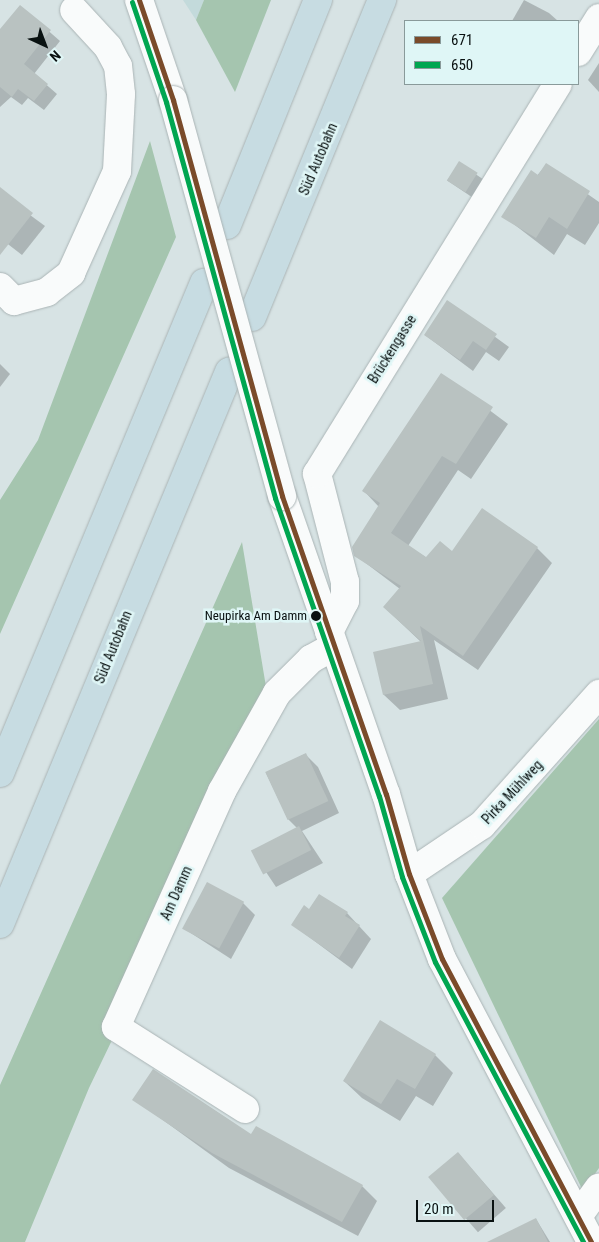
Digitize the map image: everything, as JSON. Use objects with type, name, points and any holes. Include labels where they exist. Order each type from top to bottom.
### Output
[{"type":"highway","points":[[227,225],[318,0]]},
{"type":"highway","name":"Süd Autobahn","points":[[252,317],[382,0]]},
{"type":"highway","points":[[0,773],[204,283]]},
{"type":"highway","name":"Süd Autobahn","points":[[0,924],[229,372]]},
{"type":"street","points":[[139,0],[174,100],[282,496],[332,639],[409,874],[442,959],[580,1215],[591,1242]]},
{"type":"street","points":[[0,287],[14,301],[47,292],[71,273],[117,171],[122,94],[118,66],[108,47],[74,3]]},
{"type":"street","points":[[579,50],[599,18]]},
{"type":"street","name":"Brückengasse","points":[[332,639],[345,601],[345,582],[317,474],[557,85]]},
{"type":"street","name":"Am Damm","points":[[245,1109],[116,1027],[222,791],[276,693],[332,639]]},
{"type":"street","name":"Pirka Mühlweg","points":[[409,874],[482,825],[599,694]]},
{"type":"street","points":[[580,1215],[599,1187]]},
{"type":"shaded area","points":[[183,0],[204,0],[196,20]]},
{"type":"green space","points":[[204,0],[271,0],[235,92],[196,20]]},
{"type":"green space","points":[[150,141],[176,237],[0,634],[0,500],[38,440]]},
{"type":"green space","points":[[242,542],[270,711],[89,1088],[25,1242],[0,1242],[0,1085]]},
{"type":"green space","points":[[599,719],[599,1168],[583,1191],[442,898]]},
{"type":"building","points":[[20,5],[51,30],[24,64],[48,84],[34,101],[18,89],[12,97],[0,87],[0,29]]},
{"type":"building","points":[[459,161],[478,173],[465,192],[447,181]]},
{"type":"building","points":[[546,163],[590,191],[567,229],[549,217],[536,238],[501,217],[531,170],[538,175]]},
{"type":"building","points":[[0,187],[33,213],[0,255]]},
{"type":"building","points":[[447,300],[497,334],[486,350],[473,341],[460,360],[424,335]]},
{"type":"building","points":[[441,373],[493,407],[456,464],[442,456],[391,533],[426,557],[440,541],[452,551],[482,508],[538,547],[463,656],[420,626],[433,684],[383,695],[373,652],[421,641],[383,607],[401,586],[354,556],[352,547],[380,503],[362,491]]},
{"type":"building","points":[[306,753],[328,801],[288,820],[265,772]]},
{"type":"building","points":[[299,826],[311,850],[263,875],[251,851]]},
{"type":"building","points":[[207,882],[244,902],[219,949],[182,929]]},
{"type":"building","points":[[319,894],[348,912],[345,916],[360,925],[339,958],[291,925],[304,905],[309,909]]},
{"type":"building","points":[[380,1020],[436,1054],[415,1089],[397,1079],[381,1104],[343,1081]]},
{"type":"building","points":[[153,1069],[251,1134],[256,1126],[363,1185],[342,1222],[212,1153],[132,1100]]},
{"type":"building","points":[[458,1152],[494,1195],[464,1220],[428,1177]]},
{"type":"building","points":[[536,1218],[548,1242],[487,1242]]},
{"type":"transit line","name":"671","points":[[139,0],[173,100],[282,496],[386,794],[409,874],[442,959],[591,1242]]},
{"type":"transit line","name":"650","points":[[132,2],[166,102],[275,498],[379,796],[402,877],[435,962],[583,1242]]},
{"type":"place","name":"Neupirka Am Damm","points":[[316,616]]}]
